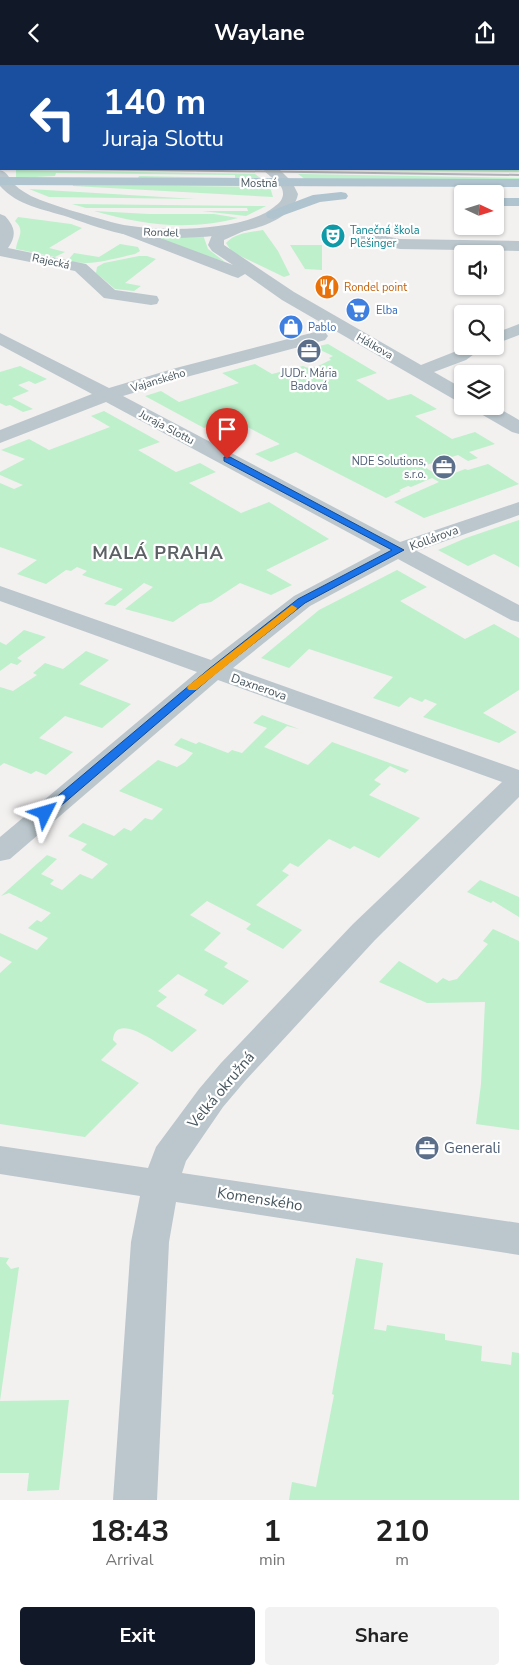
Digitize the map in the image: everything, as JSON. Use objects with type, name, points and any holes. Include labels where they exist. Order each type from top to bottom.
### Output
[{"type":"main road","points":[[276,173],[297,185],[326,190],[454,195]]},
{"type":"main road","name":"Mostná","points":[[0,181],[519,183]]},
{"type":"main road","points":[[0,186],[56,187],[194,196]]},
{"type":"main road","points":[[272,206],[322,197],[519,191]]},
{"type":"main road","points":[[504,195],[519,195]]},
{"type":"main road","points":[[0,196],[26,199]]},
{"type":"main road","points":[[0,200],[77,201]]},
{"type":"main road","name":"Mostná","points":[[272,206],[358,202]]},
{"type":"main road","points":[[504,202],[519,202]]},
{"type":"street","name":"Rondel","points":[[0,174],[12,190],[26,199],[90,219],[123,229],[186,232],[241,227],[272,206],[284,207],[291,195],[290,188],[276,173]]},
{"type":"street","name":"Rajecká","points":[[0,219],[6,225],[8,233],[6,242],[0,249],[80,267],[110,294],[151,300]]},
{"type":"street","name":"Hálkova","points":[[241,227],[217,238],[217,246],[231,258],[288,296],[454,391]]},
{"type":"street","name":"Hálkova","points":[[123,229],[227,269],[288,296]]},
{"type":"street","points":[[361,237],[400,244],[519,246]]},
{"type":"street","points":[[504,335],[519,329]]},
{"type":"street","name":"Vajanského","points":[[0,437],[107,395],[183,372],[319,336]]},
{"type":"street","name":"Juraja Slottu","points":[[0,338],[519,615]]},
{"type":"street","points":[[419,371],[462,355]]},
{"type":"street","points":[[497,415],[519,428]]},
{"type":"street","name":"Kollárova","points":[[0,852],[213,671],[302,601],[399,550],[519,508]]},
{"type":"street","name":"Daxnerova","points":[[0,593],[519,780]]},
{"type":"street","name":"Veľká okružná","points":[[135,1500],[150,1241],[169,1157],[211,1098],[233,1072],[364,931],[519,780]]},
{"type":"street","name":"Komenského","points":[[0,1159],[519,1239]]},
{"type":"green space","points":[[16,170],[255,174],[263,180],[138,178],[139,176],[235,178],[235,175],[56,173],[55,176],[16,178]]},
{"type":"green space","points":[[367,170],[519,170],[519,172]]},
{"type":"green space","points":[[298,174],[519,178],[519,180],[305,179]]},
{"type":"green space","points":[[73,186],[270,187],[273,197]]},
{"type":"green space","points":[[29,189],[196,199],[49,197]]},
{"type":"green space","points":[[72,204],[266,206],[246,216],[202,211],[248,211],[247,208],[86,208]]},
{"type":"green space","points":[[94,211],[149,214],[214,214],[238,218],[202,224],[166,225],[130,220]]},
{"type":"green space","points":[[18,217],[71,224],[82,228],[49,248],[65,252],[55,257],[16,249],[20,235],[20,228],[15,221]]},
{"type":"green space","points":[[263,230],[278,251],[290,275],[284,277],[232,252],[226,243],[238,235]]},
{"type":"green space","points":[[203,235],[208,249],[225,262],[151,236]]},
{"type":"green space","points":[[120,244],[138,247],[140,251],[135,254],[92,263],[68,260],[74,253],[99,257]]},
{"type":"green space","points":[[290,245],[322,245],[322,270],[305,269]]},
{"type":"green space","points":[[139,256],[156,259],[125,283],[141,286],[134,291],[115,289],[96,273],[97,267],[104,263]]},
{"type":"green space","points":[[328,344],[377,373],[356,380],[388,400],[411,394],[437,409],[415,416],[452,439],[475,432],[495,444],[469,452],[478,458],[468,461],[458,455],[423,466],[442,478],[465,469],[468,470],[488,464],[519,484],[424,518],[394,502],[439,482],[432,478],[411,487],[408,486],[386,498],[296,452],[271,462],[255,454],[280,444],[230,418],[204,428],[145,396],[161,391],[179,402],[239,383],[222,373],[255,364],[272,374],[303,366],[307,368],[315,367],[331,360],[329,358],[333,356],[314,347]]},
{"type":"green space","points":[[20,366],[47,379],[35,384],[29,381],[18,385],[29,391],[12,398],[33,409],[23,412],[10,405],[6,406],[0,403],[0,372]]},
{"type":"green space","points":[[104,411],[160,442],[138,450],[176,472],[200,463],[216,472],[189,483],[241,513],[269,502],[329,539],[266,570],[292,585],[271,595],[240,583],[211,602],[200,604],[173,622],[125,609],[153,587],[144,583],[115,606],[104,604],[123,589],[82,575],[87,571],[77,567],[71,571],[66,570],[46,584],[17,574],[37,560],[0,547],[0,483],[14,489],[23,485],[0,475],[0,472],[25,459],[1,450],[29,439],[49,450],[110,427],[91,416]]},
{"type":"green space","points":[[519,520],[519,567],[494,554],[468,566],[438,550],[466,538]]},
{"type":"green space","points":[[397,570],[427,587],[400,601],[465,639],[494,624],[519,638],[519,690],[483,713],[517,732],[499,743],[423,717],[437,704],[425,699],[422,702],[410,697],[399,707],[373,698],[393,677],[309,649],[289,668],[261,658],[319,610]]},
{"type":"green space","points":[[24,630],[46,637],[17,658],[22,661],[17,665],[11,663],[0,671],[0,642],[6,645]]},
{"type":"green space","points":[[86,651],[109,660],[79,684],[131,704],[102,728],[65,716],[39,738],[73,752],[46,775],[36,771],[31,774],[4,763],[0,766],[0,687],[13,691],[37,675],[33,673],[45,663],[63,669]]},
{"type":"green space","points":[[262,715],[299,729],[287,726],[264,747],[308,765],[332,742],[409,770],[405,773],[390,766],[374,780],[381,784],[369,795],[420,818],[379,858],[354,846],[350,849],[329,839],[298,867],[290,863],[282,871],[289,875],[256,905],[302,930],[283,949],[246,929],[251,924],[207,901],[190,915],[221,933],[204,950],[228,963],[224,967],[249,981],[223,1005],[204,995],[208,990],[178,974],[158,991],[167,997],[156,1006],[197,1030],[172,1052],[130,1029],[122,1028],[116,1032],[113,1040],[117,1044],[101,1060],[139,1083],[85,1137],[0,1124],[0,973],[12,962],[0,956],[0,933],[37,950],[48,938],[28,928],[37,920],[41,922],[51,913],[9,893],[1,896],[47,855],[57,859],[41,874],[54,880],[50,884],[62,890],[80,874],[92,879],[108,864],[81,850],[87,844],[68,836],[83,823],[114,836],[124,828],[131,831],[145,818],[152,820],[163,809],[119,791],[158,760],[177,767],[185,762],[193,753],[174,745],[181,738],[196,744],[199,742],[228,753],[232,750],[242,753],[267,728],[253,723]]},
{"type":"green space","points":[[480,880],[519,897],[519,917],[493,901],[491,903],[467,892]]},
{"type":"green space","points":[[493,929],[519,941],[519,1130],[476,1124],[481,1084],[485,1002],[427,1003],[379,982],[399,961],[437,983],[443,978],[449,981],[457,979],[488,944],[483,941]]},
{"type":"green space","points":[[0,1257],[9,1258],[6,1263],[11,1269],[19,1267],[0,1401]]},
{"type":"green space","points":[[356,1258],[383,1263],[374,1329],[386,1331],[387,1325],[445,1334],[445,1340],[482,1346],[481,1361],[511,1365],[512,1352],[519,1353],[519,1500],[289,1500],[292,1482],[316,1487],[334,1395],[332,1394]]},
{"type":"green space","points":[[69,1400],[59,1490],[27,1491],[29,1473],[0,1473],[0,1401]]},
{"type":"railway","points":[[155,170],[519,175]]},
{"type":"slow traffic","points":[[193,688],[292,608]]},
{"type":"place","name":"Tanečná škola Plešinger","points":[[333,236]]},
{"type":"place","name":"Rondel point","points":[[327,287]]},
{"type":"place","name":"Elba","points":[[358,310]]},
{"type":"place","name":"Pablo","points":[[291,327]]},
{"type":"place","name":"JUDr. Mária Badová","points":[[309,351]]},
{"type":"place","name":"NDE Solutions, s.r.o.","points":[[444,467]]},
{"type":"place","name":"Generali","points":[[427,1148]]},
{"type":"district","name":"MALÁ PRAHA","points":[[158,553]]},
{"type":"route","points":[[45,813],[213,671],[302,601],[399,550],[227,459]]}]
